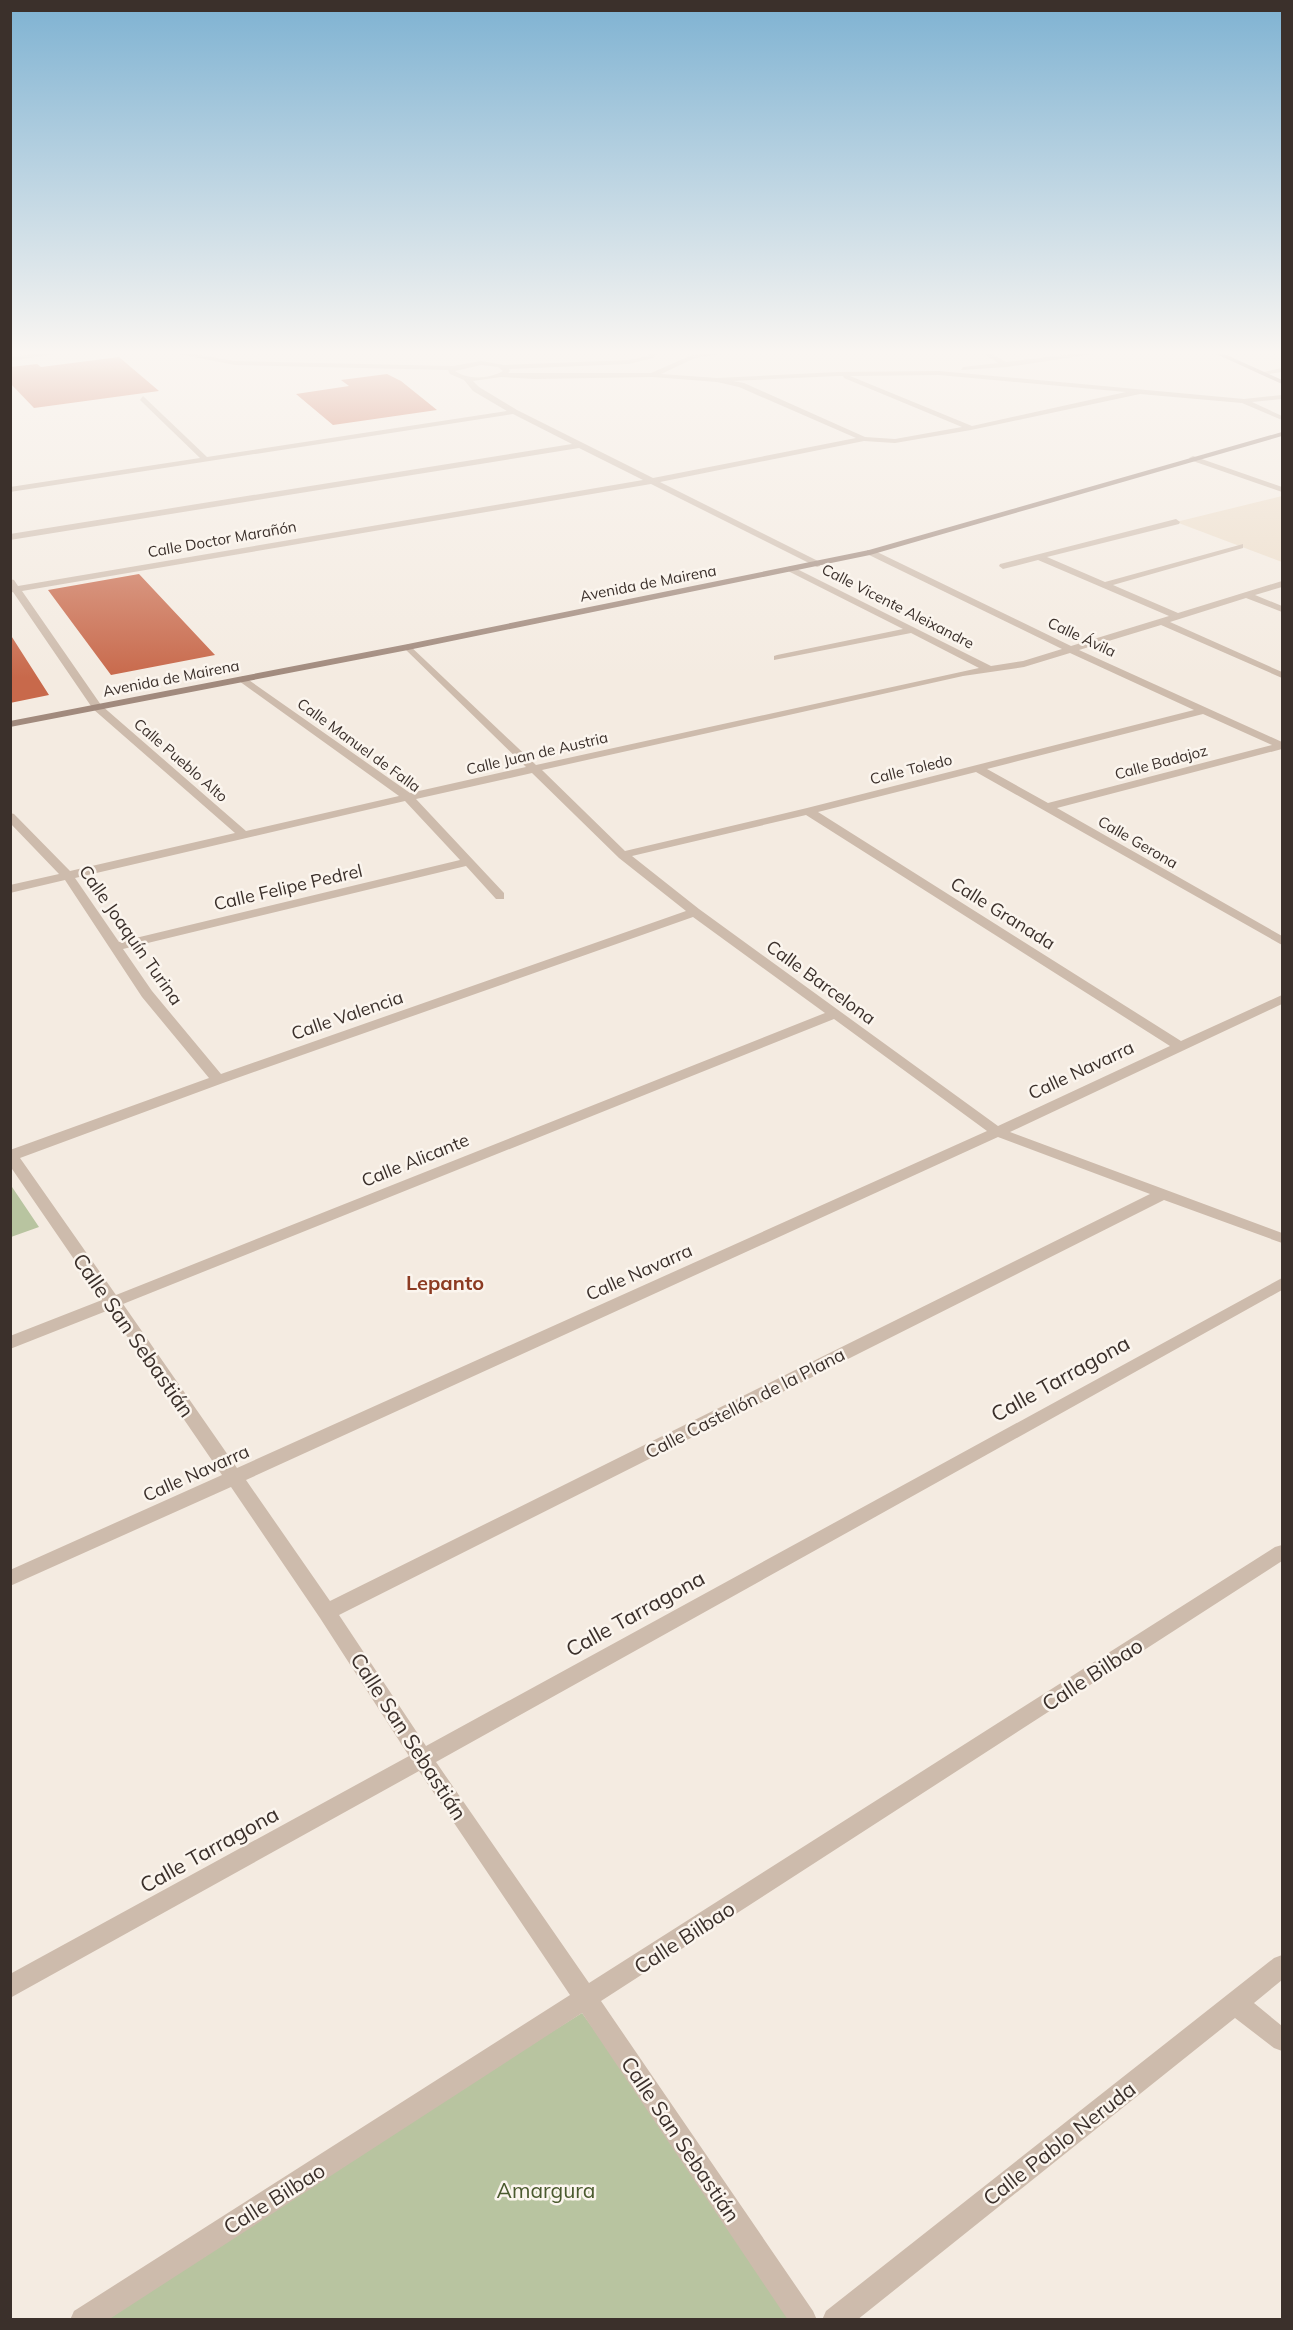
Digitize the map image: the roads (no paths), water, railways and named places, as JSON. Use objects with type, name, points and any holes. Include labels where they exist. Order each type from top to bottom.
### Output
[{"type":"street","points":[[10,490],[201,461]]},
{"type":"street","points":[[10,537],[483,461]]},
{"type":"street","points":[[611,461],[817,564]]},
{"type":"street","name":"Calle Doctor Marañón","points":[[12,587],[652,481],[754,461]]},
{"type":"street","name":"Avenida de Mairena","points":[[10,724],[408,647],[817,564],[870,552],[1184,461]]},
{"type":"street","points":[[1201,461],[1282,490]]},
{"type":"street","points":[[1003,566],[1176,522]]},
{"type":"street","points":[[1104,585],[1240,546]]},
{"type":"street","name":"Calle Ávila","points":[[870,552],[1069,649],[1282,746]]},
{"type":"street","points":[[1036,556],[1177,616]]},
{"type":"street","name":"Calle Vicente Aleixandre","points":[[791,569],[990,669]]},
{"type":"street","name":"Calle Juan de Austria","points":[[10,889],[408,797],[952,676],[1024,664],[1282,584]]},
{"type":"street","name":"Calle Pueblo Alto","points":[[12,587],[97,707],[245,836]]},
{"type":"street","points":[[1246,595],[1282,609]]},
{"type":"street","points":[[1160,621],[1282,675]]},
{"type":"street","points":[[777,658],[911,630]]},
{"type":"street","name":"Calle Barcelona","points":[[408,647],[623,855],[695,912],[997,1132],[1282,1238]]},
{"type":"street","name":"Calle Manuel de Falla","points":[[243,679],[408,797],[500,896]]},
{"type":"street","name":"Calle Toledo","points":[[623,855],[808,811],[1206,710]]},
{"type":"street","name":"Calle Badajoz","points":[[1048,807],[1282,746]]},
{"type":"street","name":"Calle Gerona","points":[[978,768],[1282,942]]},
{"type":"street","name":"Calle Granada","points":[[808,811],[1179,1046]]},
{"type":"street","name":"Calle Joaquín Turina","points":[[10,816],[68,876],[147,994],[218,1080]]},
{"type":"street","name":"Calle Felipe Pedrel","points":[[115,947],[470,862]]},
{"type":"street","name":"Calle Valencia","points":[[11,1155],[695,912]]},
{"type":"street","name":"Calle Navarra","points":[[10,1579],[997,1132],[1282,999]]},
{"type":"street","name":"Calle Alicante","points":[[10,1343],[835,1014]]},
{"type":"street","name":"Calle San Sebastián","points":[[11,1155],[327,1612],[422,1758],[804,2319]]},
{"type":"street","name":"Calle Castellón de la Plana","points":[[327,1612],[1163,1194]]},
{"type":"street","name":"Calle Tarragona","points":[[10,1987],[1282,1283]]},
{"type":"street","name":"Calle Bilbao","points":[[83,2319],[586,2000],[1282,1552]]},
{"type":"street","name":"Calle Pablo Neruda","points":[[836,2319],[1282,1966]]},
{"type":"street","points":[[1235,2003],[1282,2040]]},
{"type":"district","name":"Lepanto","points":[[445,1282]]},
{"type":"park label","name":"Amargura","points":[[546,2190]]}]
